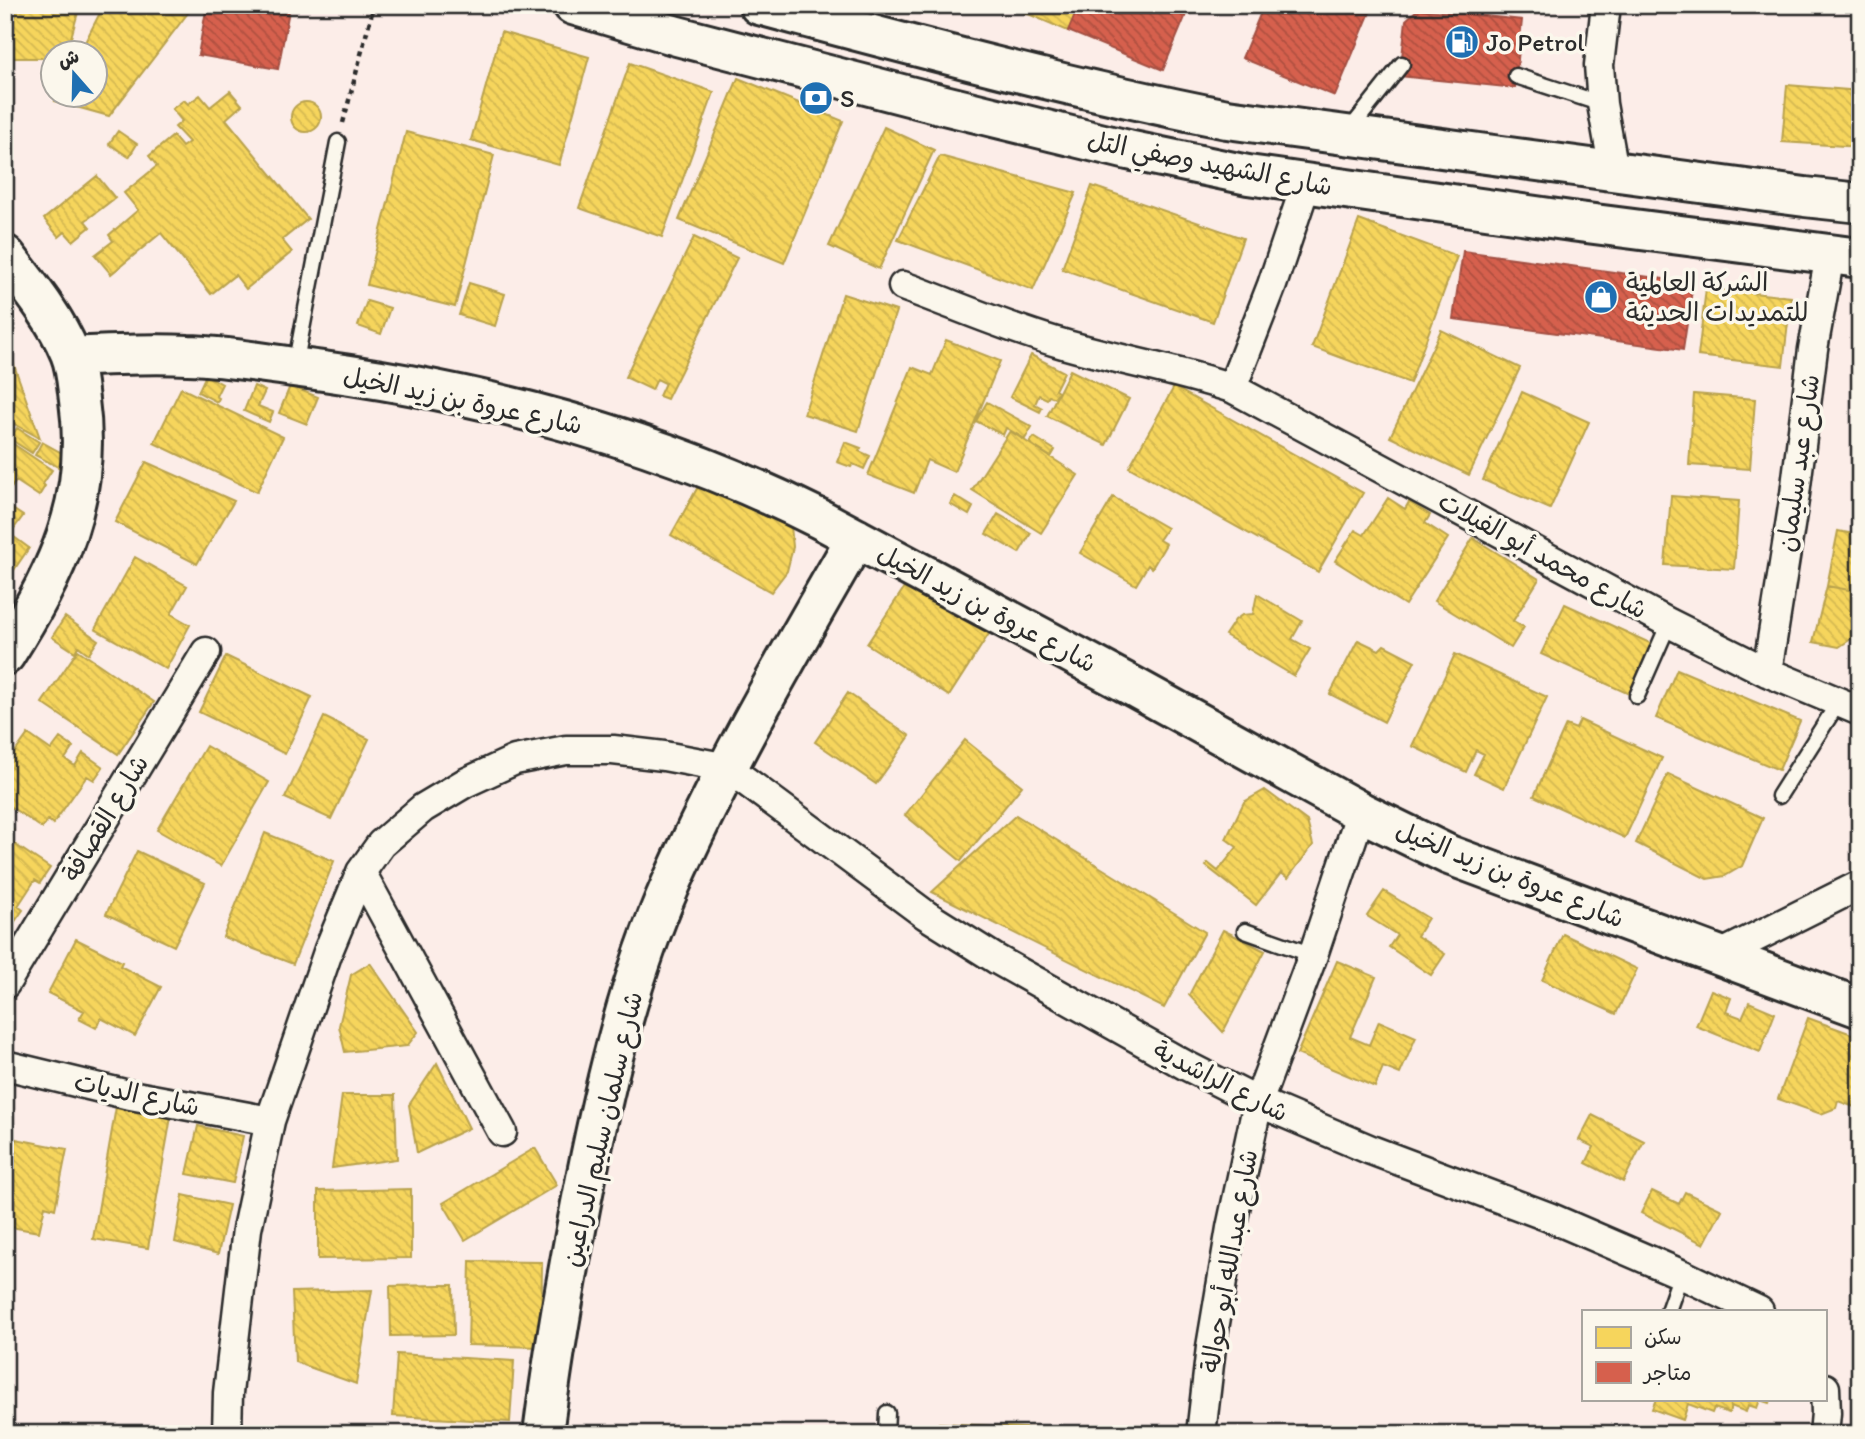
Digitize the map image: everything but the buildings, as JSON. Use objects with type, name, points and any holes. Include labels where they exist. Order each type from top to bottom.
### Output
[{"type":"street","name":"شارع الشهيد وصفي التل","points":[[573,5],[677,36],[1128,150],[1248,175],[1845,256]]},
{"type":"street","name":"شارع الشهيد وصفي التل","points":[[759,5],[1024,75],[1133,101],[1227,119],[1860,203]]},
{"type":"street","points":[[1606,5],[1599,65],[1602,104],[1614,170]]},
{"type":"street","points":[[1232,388],[1272,285],[1306,184]]},
{"type":"street","points":[[5,255],[51,318],[72,356],[83,422],[79,494],[59,557],[5,655]]},
{"type":"street","name":"شارع عبد سليمان","points":[[1767,672],[1795,494],[1813,349],[1845,256]]},
{"type":"street","name":"شارع محمد أبو الفيلات","points":[[903,286],[1056,342],[1196,376],[1232,388],[1668,623],[1767,672],[1849,707]]},
{"type":"street","name":"شارع عروة بن زيد الخيل","points":[[72,356],[225,357],[337,372],[455,393],[610,434],[686,459],[772,495],[856,538],[1361,812],[1449,855],[1860,1008]]},
{"type":"street","name":"شارع سلمان سليم الدراعين","points":[[543,1434],[576,1224],[609,1071],[643,958],[671,884],[728,768],[856,538]]},
{"type":"street","name":"شارع القصافة","points":[[5,984],[206,652]]},
{"type":"street","points":[[227,1434],[228,1393],[247,1229],[270,1122],[320,975],[361,872],[381,844],[423,808],[466,783],[515,760],[566,750],[613,750],[728,768]]},
{"type":"street","name":"شارع الراشدية","points":[[728,768],[926,915],[1185,1065],[1258,1102],[1371,1150],[1549,1217],[1757,1310]]},
{"type":"street","name":"شارع عبدالله أبو حوالة","points":[[1201,1434],[1211,1347],[1229,1241],[1258,1102],[1361,812]]},
{"type":"street","points":[[361,872],[502,1132]]},
{"type":"street","points":[[1718,956],[1860,884]]},
{"type":"street","name":"شارع الديات","points":[[5,1065],[125,1094],[270,1122]]},
{"type":"street","points":[[1824,1434],[1825,1400]]},
{"type":"lane","points":[[1345,136],[1402,64]]},
{"type":"lane","points":[[1516,76],[1602,104]]},
{"type":"lane","points":[[295,367],[338,142]]},
{"type":"lane","points":[[1637,696],[1668,623]]},
{"type":"lane","points":[[1779,796],[1849,707]]},
{"type":"lane","points":[[1245,931],[1312,955]]},
{"type":"lane","points":[[1668,1310],[1681,1274]]},
{"type":"lane","points":[[886,1434],[887,1413]]},
{"type":"path","points":[[338,142],[374,5]]},
{"type":"place","name":"Jo Petrol","points":[[1462,42]]},
{"type":"place","name":"S","points":[[816,98]]},
{"type":"place","name":"الشركة العالمية للتمديدات الحديثة","points":[[1601,297]]}]
